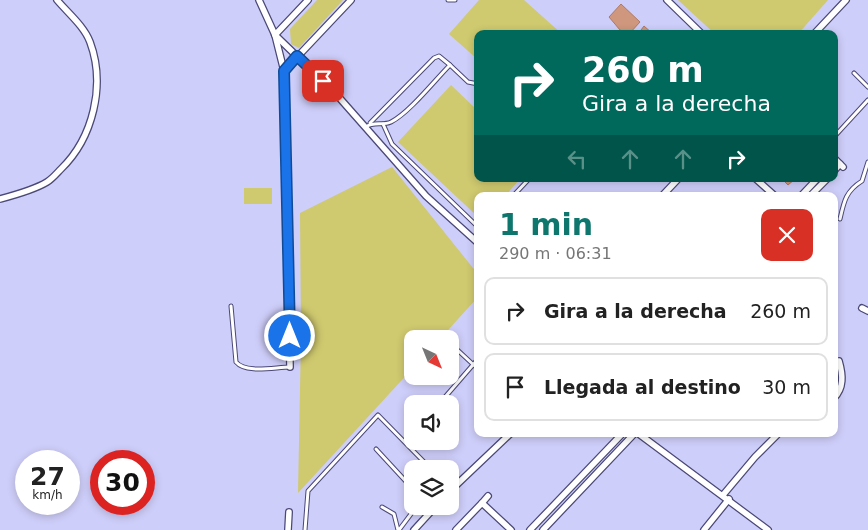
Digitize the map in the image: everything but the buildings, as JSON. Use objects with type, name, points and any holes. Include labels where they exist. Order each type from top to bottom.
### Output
[{"type":"street","points":[[0,199],[48,182],[74,156],[92,116],[97,90],[97,68],[90,41],[85,32],[57,0]]},
{"type":"street","points":[[259,0],[275,35],[284,71],[290,367]]},
{"type":"street","points":[[275,35],[308,0]]},
{"type":"street","points":[[284,71],[351,0]]},
{"type":"street","points":[[667,0],[698,30]]},
{"type":"street","points":[[818,30],[846,0]]},
{"type":"street","points":[[275,35],[368,126],[433,203],[474,239]]},
{"type":"street","points":[[666,192],[675,182]]},
{"type":"street","points":[[759,182],[771,192]]},
{"type":"street","points":[[806,192],[819,182]]},
{"type":"street","points":[[838,392],[841,388],[843,373],[840,361]]},
{"type":"street","points":[[459,482],[507,437]]},
{"type":"street","points":[[530,530],[619,437]]},
{"type":"street","points":[[543,530],[631,437]]},
{"type":"street","points":[[643,437],[724,495],[768,530]]},
{"type":"street","points":[[724,495],[754,457],[775,437]]},
{"type":"street","points":[[456,530],[488,496]]},
{"type":"street","points":[[704,530],[729,499]]},
{"type":"street","points":[[482,502],[510,530]]},
{"type":"street","points":[[288,530],[289,512]]},
{"type":"street","points":[[414,530],[428,515]]},
{"type":"lane","points":[[448,0],[455,0]]},
{"type":"lane","points":[[368,126],[434,58],[443,57],[468,82],[474,83]]},
{"type":"lane","points":[[368,126],[383,124],[401,115],[450,65]]},
{"type":"lane","points":[[854,73],[868,87]]},
{"type":"lane","points":[[838,133],[868,100]]},
{"type":"lane","points":[[383,124],[392,144],[474,223]]},
{"type":"lane","points":[[840,219],[845,198],[852,188],[865,176],[868,162]]},
{"type":"lane","points":[[517,192],[526,182]]},
{"type":"lane","points":[[231,306],[236,362],[238,365],[246,368],[290,367]]},
{"type":"lane","points":[[447,395],[474,366],[459,352]]},
{"type":"lane","points":[[305,530],[308,491],[378,415],[422,460]]},
{"type":"lane","points":[[376,449],[404,479]]},
{"type":"lane","points":[[382,507],[394,514],[398,530]]},
{"type":"lane","points":[[398,530],[410,515]]},
{"type":"shaded area","points":[[317,0],[343,0],[299,48],[291,44],[290,29]]},
{"type":"shaded area","points":[[479,0],[524,0],[558,30],[474,30],[474,56],[449,34]]},
{"type":"shaded area","points":[[678,0],[828,0],[802,30],[711,30]]},
{"type":"shaded area","points":[[451,85],[474,107],[474,182],[517,182],[509,192],[474,192],[474,213],[398,142]]},
{"type":"shaded area","points":[[392,167],[474,269],[474,301],[448,330],[404,330],[404,378],[298,493],[301,337],[300,213]]},
{"type":"shaded area","points":[[244,188],[272,188],[272,204],[244,204]]},
{"type":"route","points":[[290,336],[284,71],[297,56],[323,81]]}]
